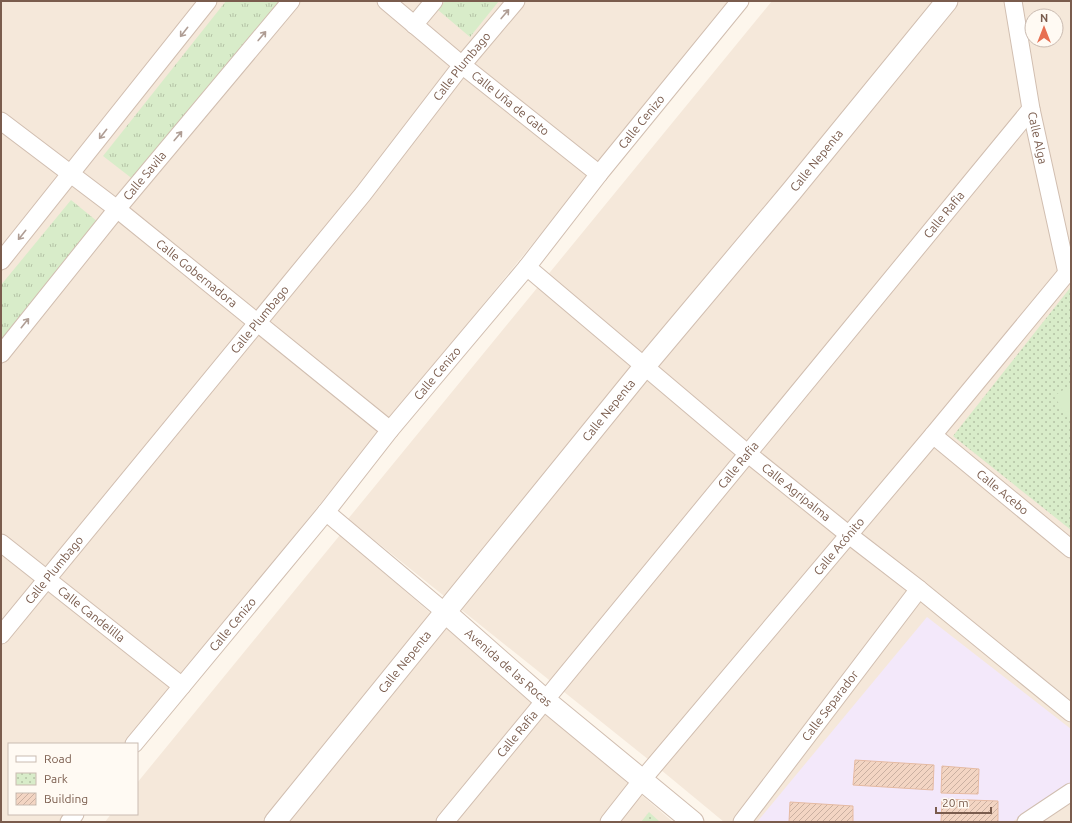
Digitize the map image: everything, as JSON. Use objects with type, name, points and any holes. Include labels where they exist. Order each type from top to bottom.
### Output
[{"type":"street","points":[[1,261],[208,1]]},
{"type":"street","name":"Calle Savila","points":[[1,354],[117,209],[291,1]]},
{"type":"street","name":"Calle Uña de Gato","points":[[386,1],[462,65],[599,174]]},
{"type":"street","points":[[414,25],[434,1]]},
{"type":"street","name":"Calle Plumbago","points":[[1,635],[363,194],[462,65],[516,1]]},
{"type":"street","name":"Calle Cenizo","points":[[135,743],[326,512],[390,430],[526,267],[599,174],[740,1]]},
{"type":"street","name":"Calle Nepenta","points":[[275,822],[644,367],[791,192],[947,1]]},
{"type":"street","name":"Calle Alga","points":[[1013,1],[1032,109],[1069,274]]},
{"type":"street","name":"Calle Rafia","points":[[445,822],[747,453],[1032,109]]},
{"type":"street","name":"Calle Gobernadora","points":[[1,121],[117,209],[390,430]]},
{"type":"street","name":"Calle Agripalma","points":[[526,267],[747,453],[919,589],[1071,713]]},
{"type":"street","name":"Calle Acónito","points":[[609,822],[642,780],[1069,274]]},
{"type":"street","name":"Calle Acebo","points":[[933,435],[1071,549]]},
{"type":"street","name":"Avenida de las Rocas","points":[[326,512],[446,613],[545,700],[693,822]]},
{"type":"street","name":"Calle Candelilla","points":[[1,543],[182,686]]},
{"type":"street","name":"Calle Separador","points":[[742,822],[919,589]]},
{"type":"street","points":[[1026,822],[1071,792]]},
{"type":"shaded area","points":[[1,1],[731,1],[125,743],[8,743],[8,815],[66,815],[60,822],[1,822]]},
{"type":"shaded area","points":[[772,1],[1071,1],[1071,822],[724,822],[649,760],[348,519]]},
{"type":"shaded area","points":[[340,535],[673,822],[105,822],[110,815],[138,815],[138,782]]},
{"type":"shaded area","points":[[927,617],[1071,729],[1071,783],[1012,822],[757,822]]},
{"type":"green space","points":[[226,1],[282,1],[134,180],[103,156]]},
{"type":"green space","points":[[445,1],[499,1],[470,37],[438,10]]},
{"type":"green space","points":[[71,200],[98,222],[1,343],[1,285]]},
{"type":"green space","points":[[1070,288],[1071,289],[1071,530],[953,436]]},
{"type":"green space","points":[[1071,385],[1071,423],[1054,396]]},
{"type":"green space","points":[[649,812],[660,822],[641,822]]},
{"type":"building","points":[[855,760],[934,765],[933,790],[853,785]]},
{"type":"building","points":[[942,766],[979,769],[978,794],[941,793]]},
{"type":"building","points":[[942,799],[998,801],[998,822],[941,822]]},
{"type":"building","points":[[790,802],[853,806],[853,822],[789,822]]}]
